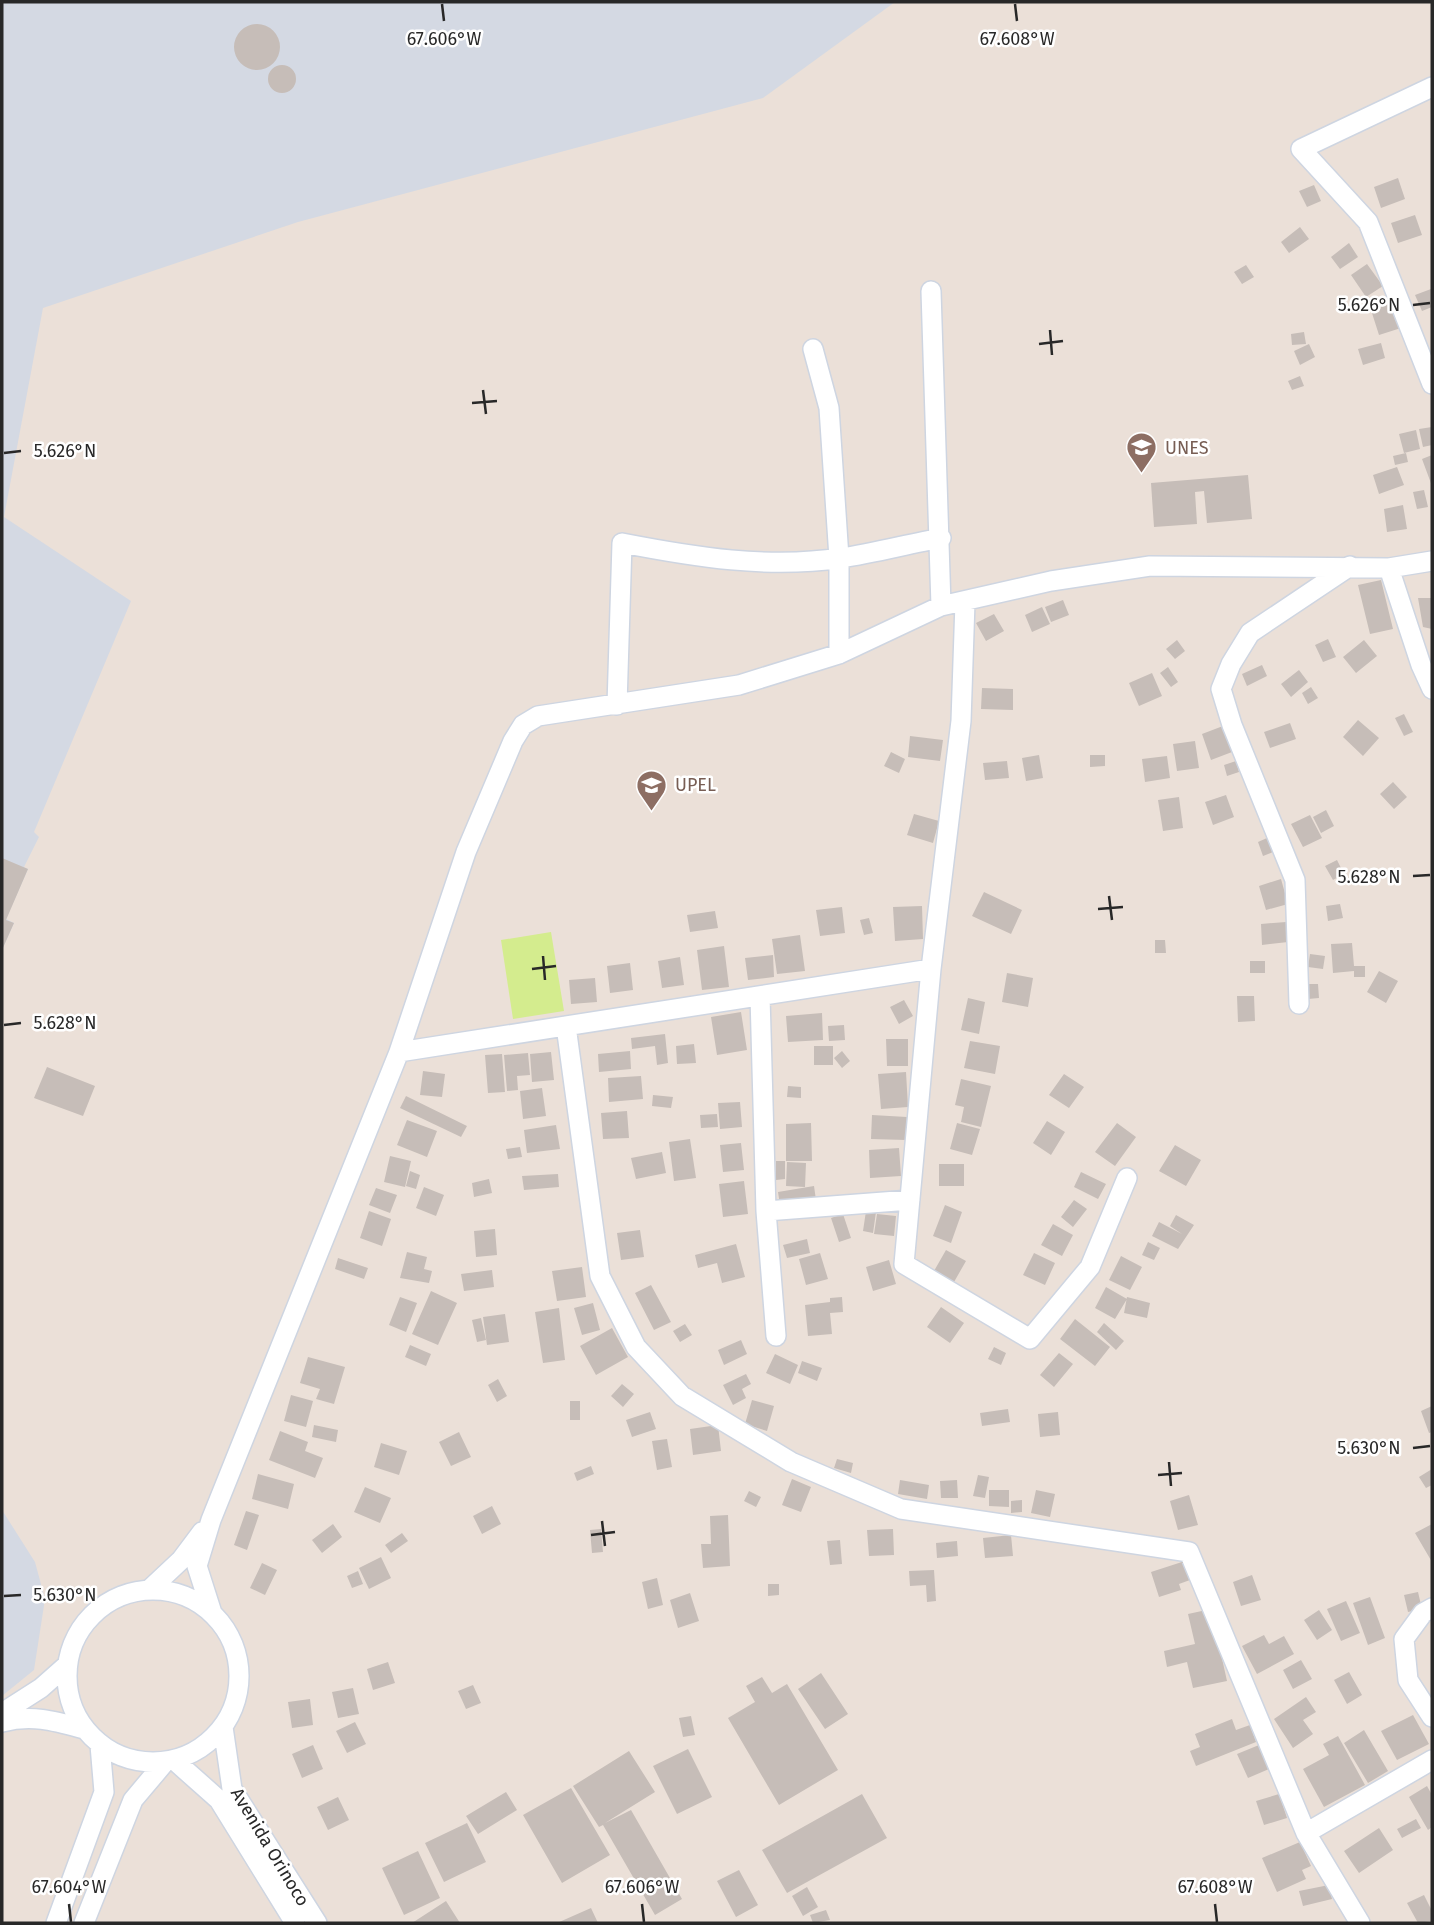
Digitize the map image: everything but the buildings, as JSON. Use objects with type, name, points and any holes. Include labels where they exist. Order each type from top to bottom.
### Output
[{"type":"street","points":[[1432,87],[1301,149],[1368,222],[1432,384]]},
{"type":"street","points":[[931,291],[941,538],[941,606]]},
{"type":"street","points":[[813,349],[829,408],[839,558],[839,654]]},
{"type":"street","points":[[617,705],[622,543],[694,557],[767,562],[839,558],[941,538]]},
{"type":"street","points":[[212,1613],[197,1566],[211,1521],[399,1052],[457,877],[513,741],[523,725],[538,716],[739,685],[839,654],[941,606],[1051,581],[1150,566],[1389,568],[1432,561]]},
{"type":"street","points":[[1299,1004],[1295,880],[1232,725],[1222,689],[1231,664],[1250,633],[1350,566]]},
{"type":"street","points":[[1389,568],[1421,665],[1432,689]]},
{"type":"street","points":[[965,601],[961,721],[931,969],[904,1264],[1030,1339],[1090,1267],[1127,1178]]},
{"type":"street","points":[[399,1052],[931,969]]},
{"type":"street","points":[[760,996],[766,1211],[776,1336]]},
{"type":"street","points":[[566,1026],[600,1276],[636,1347],[682,1396],[780,1456],[901,1509],[1189,1552],[1306,1833],[1360,1923]]},
{"type":"street","points":[[766,1211],[910,1200]]},
{"type":"street","points":[[149,1590],[181,1560],[211,1521]]},
{"type":"street","points":[[149,1590],[183,1595],[212,1613],[228,1632],[237,1655],[239,1680],[235,1704],[223,1727],[201,1748],[169,1761],[131,1760],[100,1745],[84,1729],[72,1710],[67,1688],[66,1665],[80,1630],[93,1614],[110,1601],[129,1593],[149,1590]]},
{"type":"street","points":[[1432,1608],[1423,1613],[1404,1639],[1408,1680],[1432,1717]]},
{"type":"street","points":[[2,1713],[41,1688],[66,1665]]},
{"type":"street","points":[[2,1722],[22,1717],[38,1717],[84,1729]]},
{"type":"street","name":"Avenida Orinoco","points":[[223,1727],[232,1788],[317,1923]]},
{"type":"street","points":[[56,1923],[104,1792],[100,1745]]},
{"type":"street","points":[[1306,1833],[1432,1760]]},
{"type":"street","points":[[85,1923],[133,1800],[169,1761]]},
{"type":"street","name":"Avenida Orinoco","points":[[169,1761],[219,1800],[295,1923]]},
{"type":"shaded area","points":[[2,2],[895,2],[763,98],[298,222],[43,308],[4,517],[131,601],[34,832],[39,837],[24,867],[28,869],[6,919],[14,923],[2,950]]},
{"type":"shaded area","points":[[2,1510],[35,1562],[45,1599],[34,1670],[2,1696]]},
{"type":"green space","points":[[551,932],[564,1011],[513,1019],[501,940]]},
{"type":"place","name":"UNES","points":[[1142,475]]},
{"type":"place","name":"UPEL","points":[[652,812]]}]
